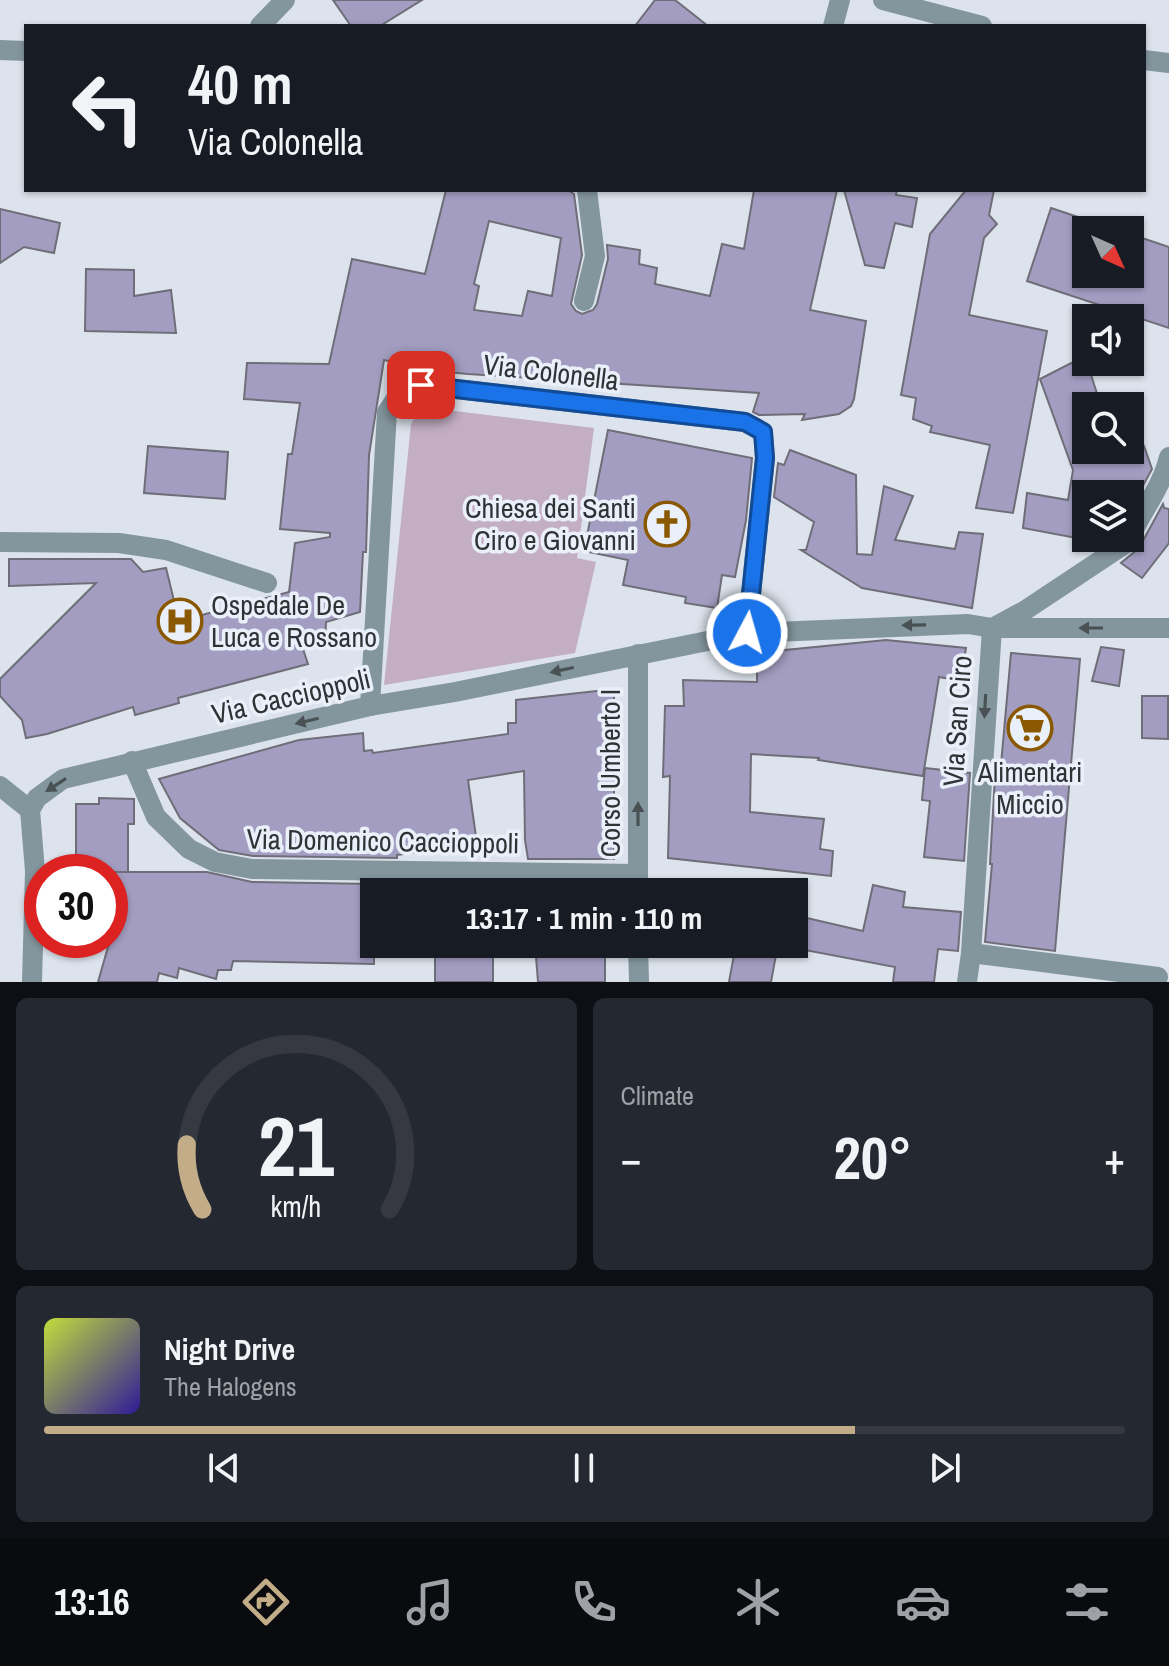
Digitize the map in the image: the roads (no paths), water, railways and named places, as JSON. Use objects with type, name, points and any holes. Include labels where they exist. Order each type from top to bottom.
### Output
[{"type":"street","points":[[262,24],[285,0]]},
{"type":"street","points":[[834,24],[840,0]]},
{"type":"street","points":[[883,0],[974,24]]},
{"type":"street","points":[[0,50],[24,51]]},
{"type":"street","points":[[1146,60],[1169,63]]},
{"type":"street","points":[[584,301],[595,256],[587,192]]},
{"type":"street","name":"Via Colonella","points":[[370,706],[387,412],[401,391],[421,385],[745,422],[763,432],[765,458],[747,633]]},
{"type":"street","points":[[1144,508],[1163,480],[1169,457]]},
{"type":"street","points":[[0,542],[119,543],[166,550],[267,583]]},
{"type":"street","points":[[992,628],[1024,611],[1113,552]]},
{"type":"street","name":"Via San Ciro","points":[[638,654],[747,633],[895,625],[968,624],[992,628],[967,982]]},
{"type":"street","points":[[992,628],[1169,628]]},
{"type":"street","name":"Via Caccioppoli","points":[[30,810],[37,798],[63,779],[132,761],[370,706],[455,692],[638,654]]},
{"type":"street","name":"Corso Umberto I","points":[[638,654],[638,878]]},
{"type":"street","name":"Via Domenico Caccioppoli","points":[[132,761],[156,817],[189,849],[215,862],[252,869],[500,878]]},
{"type":"street","points":[[0,786],[30,810],[35,871],[32,982]]},
{"type":"street","points":[[971,953],[1158,977]]},
{"type":"street","points":[[638,958],[639,982]]},
{"type":"place","name":"Chiesa dei Santi Ciro e Giovanni","points":[[667,524]]},
{"type":"place","name":"Ospedale De Luca e Rossano","points":[[180,621]]},
{"type":"place","name":"Alimentari Miccio","points":[[1030,728]]}]
